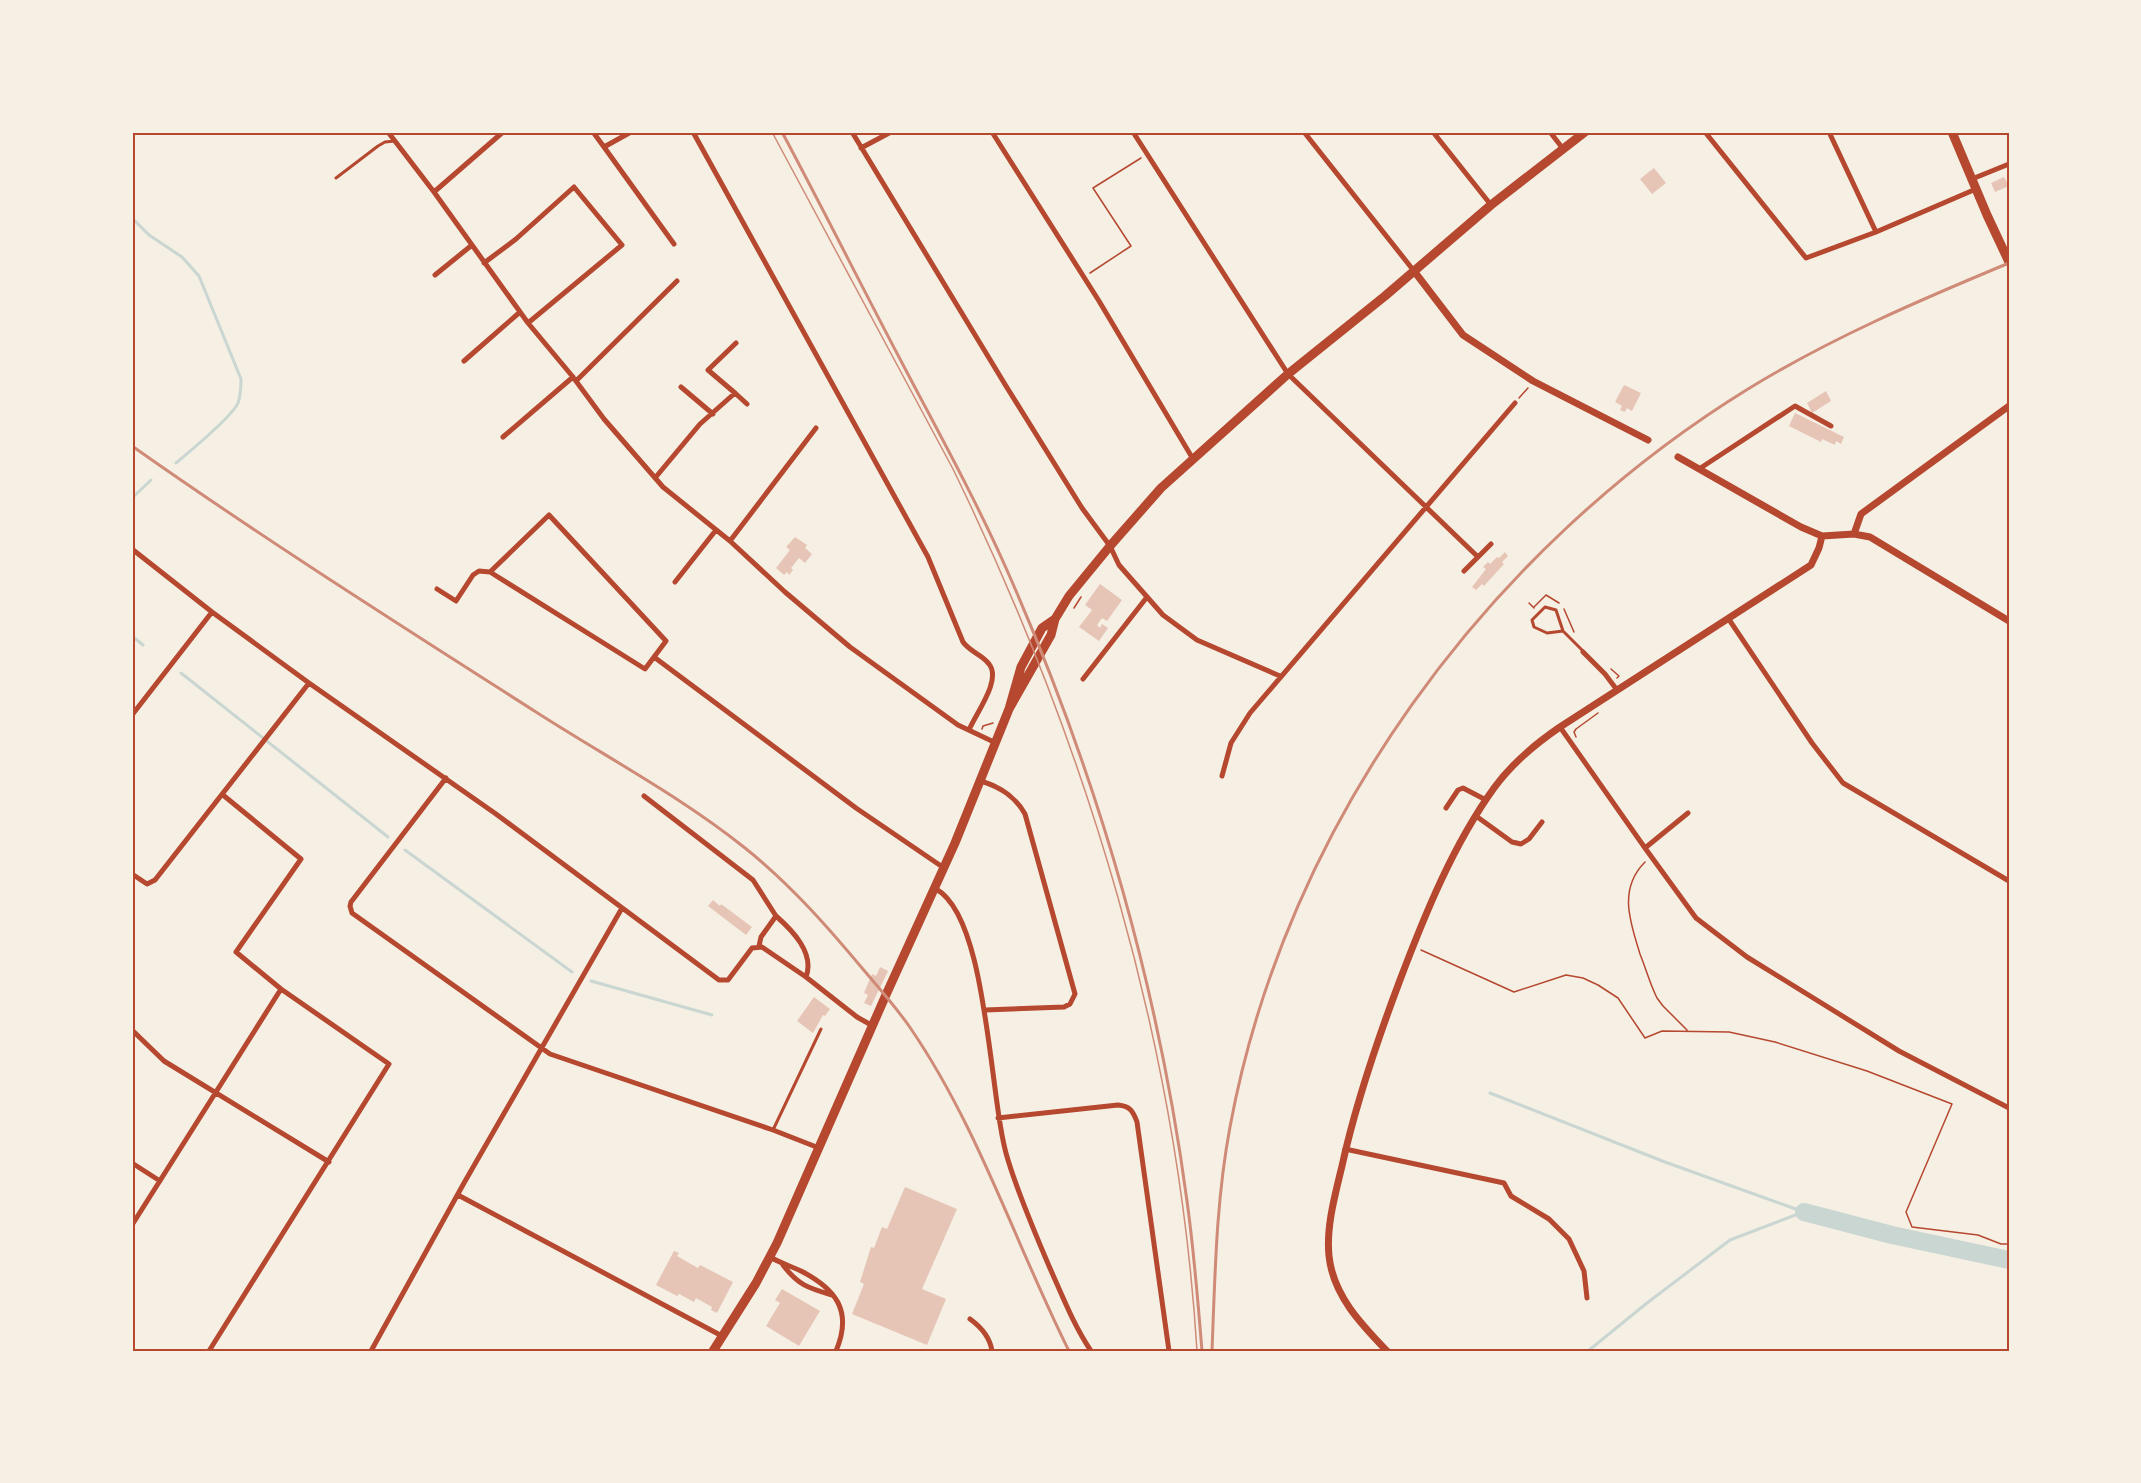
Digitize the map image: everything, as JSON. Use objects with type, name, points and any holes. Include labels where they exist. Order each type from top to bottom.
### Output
[{"type":"main road","points":[[713,1351],[770,1257],[878,1013],[936,889],[1010,709],[1021,667],[1042,628],[1055,619],[1072,592],[1161,488],[1288,374],[1491,206],[1586,132]]},
{"type":"main road","points":[[1952,132],[2009,262]]},
{"type":"street","points":[[388,132],[528,323],[604,419],[655,478],[674,497],[716,530],[850,647],[943,714],[969,730],[996,742]]},
{"type":"street","points":[[434,192],[503,132]]},
{"type":"street","points":[[593,132],[674,244]]},
{"type":"street","points":[[604,147],[631,132]]},
{"type":"street","points":[[693,132],[918,538],[934,570],[963,642],[971,651],[988,662],[993,670],[993,683],[969,730]]},
{"type":"street","points":[[852,132],[1082,508],[1110,546],[1119,565],[1163,615],[1197,640],[1280,676]]},
{"type":"street","points":[[861,148],[891,132]]},
{"type":"street","points":[[992,132],[1085,277],[1193,459]]},
{"type":"street","points":[[1133,132],[1288,374],[1478,557]]},
{"type":"street","points":[[1304,132],[1463,335],[1533,381],[1648,440]]},
{"type":"street","points":[[1433,132],[1491,206]]},
{"type":"street","points":[[1550,132],[1564,150]]},
{"type":"street","points":[[1705,132],[1806,258],[1876,232],[1976,189]]},
{"type":"street","points":[[1829,132],[1876,232]]},
{"type":"street","points":[[1972,179],[2009,164]]},
{"type":"street","points":[[484,262],[516,239],[574,187],[622,245],[528,323]]},
{"type":"street","points":[[435,275],[472,245]]},
{"type":"street","points":[[503,437],[574,379],[677,280]]},
{"type":"street","points":[[464,361],[520,312]]},
{"type":"street","points":[[736,343],[708,370],[747,404]]},
{"type":"street","points":[[681,387],[713,414]]},
{"type":"street","points":[[655,478],[700,424],[735,393]]},
{"type":"street","points":[[1221,776],[1231,743],[1250,713],[1515,403]]},
{"type":"street","points":[[1699,469],[1795,406],[1831,426]]},
{"type":"street","points":[[1854,534],[1861,514],[2009,406]]},
{"type":"street","points":[[730,542],[816,428]]},
{"type":"street","points":[[1678,457],[1801,527],[1822,536],[1854,534],[1870,537],[2009,621]]},
{"type":"street","points":[[437,589],[456,601],[473,574],[479,571],[490,572],[645,669],[666,641],[549,515],[490,572]]},
{"type":"street","points":[[675,582],[716,530]]},
{"type":"street","points":[[1388,1351],[1357,1318],[1341,1296],[1332,1275],[1329,1255],[1330,1229],[1346,1149],[1375,1045],[1412,946],[1435,895],[1476,816],[1485,800],[1525,752],[1811,565],[1822,536]]},
{"type":"street","points":[[1464,571],[1491,544]]},
{"type":"street","points":[[132,549],[212,612],[446,778],[722,981],[728,980],[752,948],[759,946],[806,977],[857,1017],[873,1026]]},
{"type":"street","points":[[1083,679],[1147,597]]},
{"type":"street","points":[[132,715],[212,612]]},
{"type":"street","points":[[1728,618],[1812,743],[1843,783],[2009,881]]},
{"type":"street","points":[[1583,652],[1617,690]]},
{"type":"street","points":[[654,657],[856,808],[945,868]]},
{"type":"street","points":[[132,874],[147,884],[155,880],[309,683]]},
{"type":"street","points":[[1560,727],[1696,918],[1747,957],[1899,1051],[2009,1108]]},
{"type":"street","points":[[446,778],[351,902],[350,909],[355,916],[541,1049],[819,1148]]},
{"type":"street","points":[[981,781],[1007,793],[1018,802],[1025,814],[1074,994],[1070,1004],[1064,1007],[985,1010]]},
{"type":"street","points":[[1446,808],[1458,790],[1463,788],[1485,800]]},
{"type":"street","points":[[209,1351],[389,1064],[281,989],[236,952],[301,859],[223,795]]},
{"type":"street","points":[[644,796],[753,880],[776,916],[792,930],[800,943],[808,960],[809,969],[806,977]]},
{"type":"street","points":[[1645,848],[1689,813]]},
{"type":"street","points":[[1476,816],[1512,842],[1521,844],[1529,839],[1542,822]]},
{"type":"street","points":[[936,889],[950,900],[974,959],[985,1010],[998,1118],[1007,1159],[1076,1329],[1091,1351]]},
{"type":"street","points":[[382,1351],[372,1349],[622,909]]},
{"type":"street","points":[[759,946],[760,937],[776,916]]},
{"type":"street","points":[[132,1225],[281,989]]},
{"type":"street","points":[[132,1030],[164,1061],[328,1162]]},
{"type":"street","points":[[998,1118],[1118,1105],[1125,1106],[1133,1112],[1137,1122],[1169,1351]]},
{"type":"street","points":[[1346,1149],[1504,1183],[1511,1196],[1549,1219],[1569,1239],[1584,1271],[1587,1298]]},
{"type":"street","points":[[132,1163],[160,1181]]},
{"type":"street","points":[[458,1195],[722,1336]]},
{"type":"street","points":[[770,1257],[806,1274],[838,1299],[843,1324],[841,1339],[836,1351]]},
{"type":"street","points":[[782,1264],[793,1279],[805,1287],[835,1296]]},
{"type":"street","points":[[970,1319],[981,1327],[991,1344],[992,1351]]},
{"type":"lane","points":[[336,178],[378,146],[385,142],[395,141]]},
{"type":"lane","points":[[1563,631],[1541,632],[1534,627],[1532,620],[1545,607],[1552,607],[1558,612],[1563,631],[1583,652]]},
{"type":"lane","points":[[773,1130],[821,1029]]},
{"type":"path","points":[[1085,277],[1131,246],[1093,188],[1146,155]]},
{"type":"path","points":[[1515,403],[1533,381]]},
{"type":"path","points":[[1072,611],[1083,595]]},
{"type":"path","points":[[1529,603],[1534,608],[1546,596],[1551,597],[1564,609],[1576,636]]},
{"type":"path","points":[[1608,665],[1619,676]]},
{"type":"path","points":[[1577,735],[1574,732],[1602,711]]},
{"type":"path","points":[[983,726],[992,724]]},
{"type":"path","points":[[1644,862],[1629,889],[1628,905],[1633,933],[1658,998],[1688,1031]]},
{"type":"path","points":[[1412,946],[1514,992],[1566,975],[1583,978],[1618,998],[1645,1038],[1662,1031],[1729,1032],[1775,1042],[1867,1071],[1952,1104],[1906,1212],[1912,1227],[1978,1235],[2001,1244],[2009,1244]]},
{"type":"building","points":[[1654,168],[1666,183],[1652,194],[1640,179]]},
{"type":"building","points":[[2004,177],[2009,186],[1995,192],[1991,183]]},
{"type":"building","points":[[1624,385],[1641,393],[1632,411],[1627,408],[1625,412],[1620,410],[1622,406],[1615,402]]},
{"type":"building","points":[[1826,391],[1831,401],[1812,413],[1807,403]]},
{"type":"building","points":[[1795,413],[1844,437],[1841,444],[1836,441],[1835,445],[1822,439],[1821,442],[1789,426]]},
{"type":"building","points":[[795,537],[807,545],[805,548],[812,554],[805,563],[799,558],[791,568],[793,570],[789,575],[787,572],[784,575],[776,568],[790,550],[786,547]]},
{"type":"building","points":[[1505,552],[1508,556],[1502,562],[1504,564],[1484,586],[1482,584],[1476,590],[1472,587],[1486,569],[1483,567]]},
{"type":"building","points":[[1100,584],[1122,600],[1107,621],[1102,618],[1097,625],[1100,628],[1102,624],[1108,628],[1099,641],[1079,627],[1092,610],[1085,605]]},
{"type":"building","points":[[713,900],[752,927],[746,935],[708,906]]},
{"type":"building","points":[[880,967],[888,971],[871,1006],[864,1003],[868,995],[864,993],[872,974],[876,976]]},
{"type":"building","points":[[814,997],[830,1009],[825,1016],[823,1015],[813,1033],[797,1021]]},
{"type":"building","points":[[905,1187],[957,1209],[922,1289],[946,1299],[927,1345],[852,1314],[864,1284],[860,1282],[871,1247],[874,1248],[882,1227],[887,1229]]},
{"type":"building","points":[[674,1251],[679,1253],[677,1256],[698,1268],[700,1265],[733,1282],[717,1313],[711,1310],[712,1307],[696,1298],[694,1302],[656,1285]]},
{"type":"building","points":[[782,1289],[820,1311],[799,1346],[766,1326],[780,1303],[775,1300]]},
{"type":"waterway","points":[[132,218],[149,235],[182,257],[199,276],[241,379],[240,397],[234,409],[210,434],[176,463]]},
{"type":"waterway","points":[[132,498],[151,480]]},
{"type":"waterway","points":[[132,636],[143,645]]},
{"type":"waterway","points":[[181,673],[388,837]]},
{"type":"waterway","points":[[405,850],[572,972]]},
{"type":"waterway","points":[[591,981],[712,1015]]},
{"type":"waterway","points":[[1490,1093],[1665,1162],[1804,1212]]},
{"type":"waterway","points":[[1588,1351],[1730,1240],[1803,1212]]},
{"type":"waterway","points":[[1804,1212],[1892,1235],[2009,1260]]},
{"type":"tram line","points":[[772,132],[953,469],[1001,573],[1045,680],[1084,788],[1118,898],[1147,1010],[1170,1122],[1187,1236],[1197,1351]]},
{"type":"railway","points":[[782,132],[994,541],[1038,644],[1095,799],[1140,958],[1175,1120],[1194,1257],[1202,1351]]},
{"type":"railway","points":[[1212,1351],[1217,1239],[1225,1155],[1258,1015],[1298,906],[1350,802],[1412,704],[1484,613],[1565,529],[1653,454],[1779,370],[1844,336],[2009,263]]},
{"type":"railway","points":[[132,446],[332,581],[695,811],[761,861],[792,890],[835,936],[892,1004],[933,1064],[976,1144],[1069,1351]]}]
